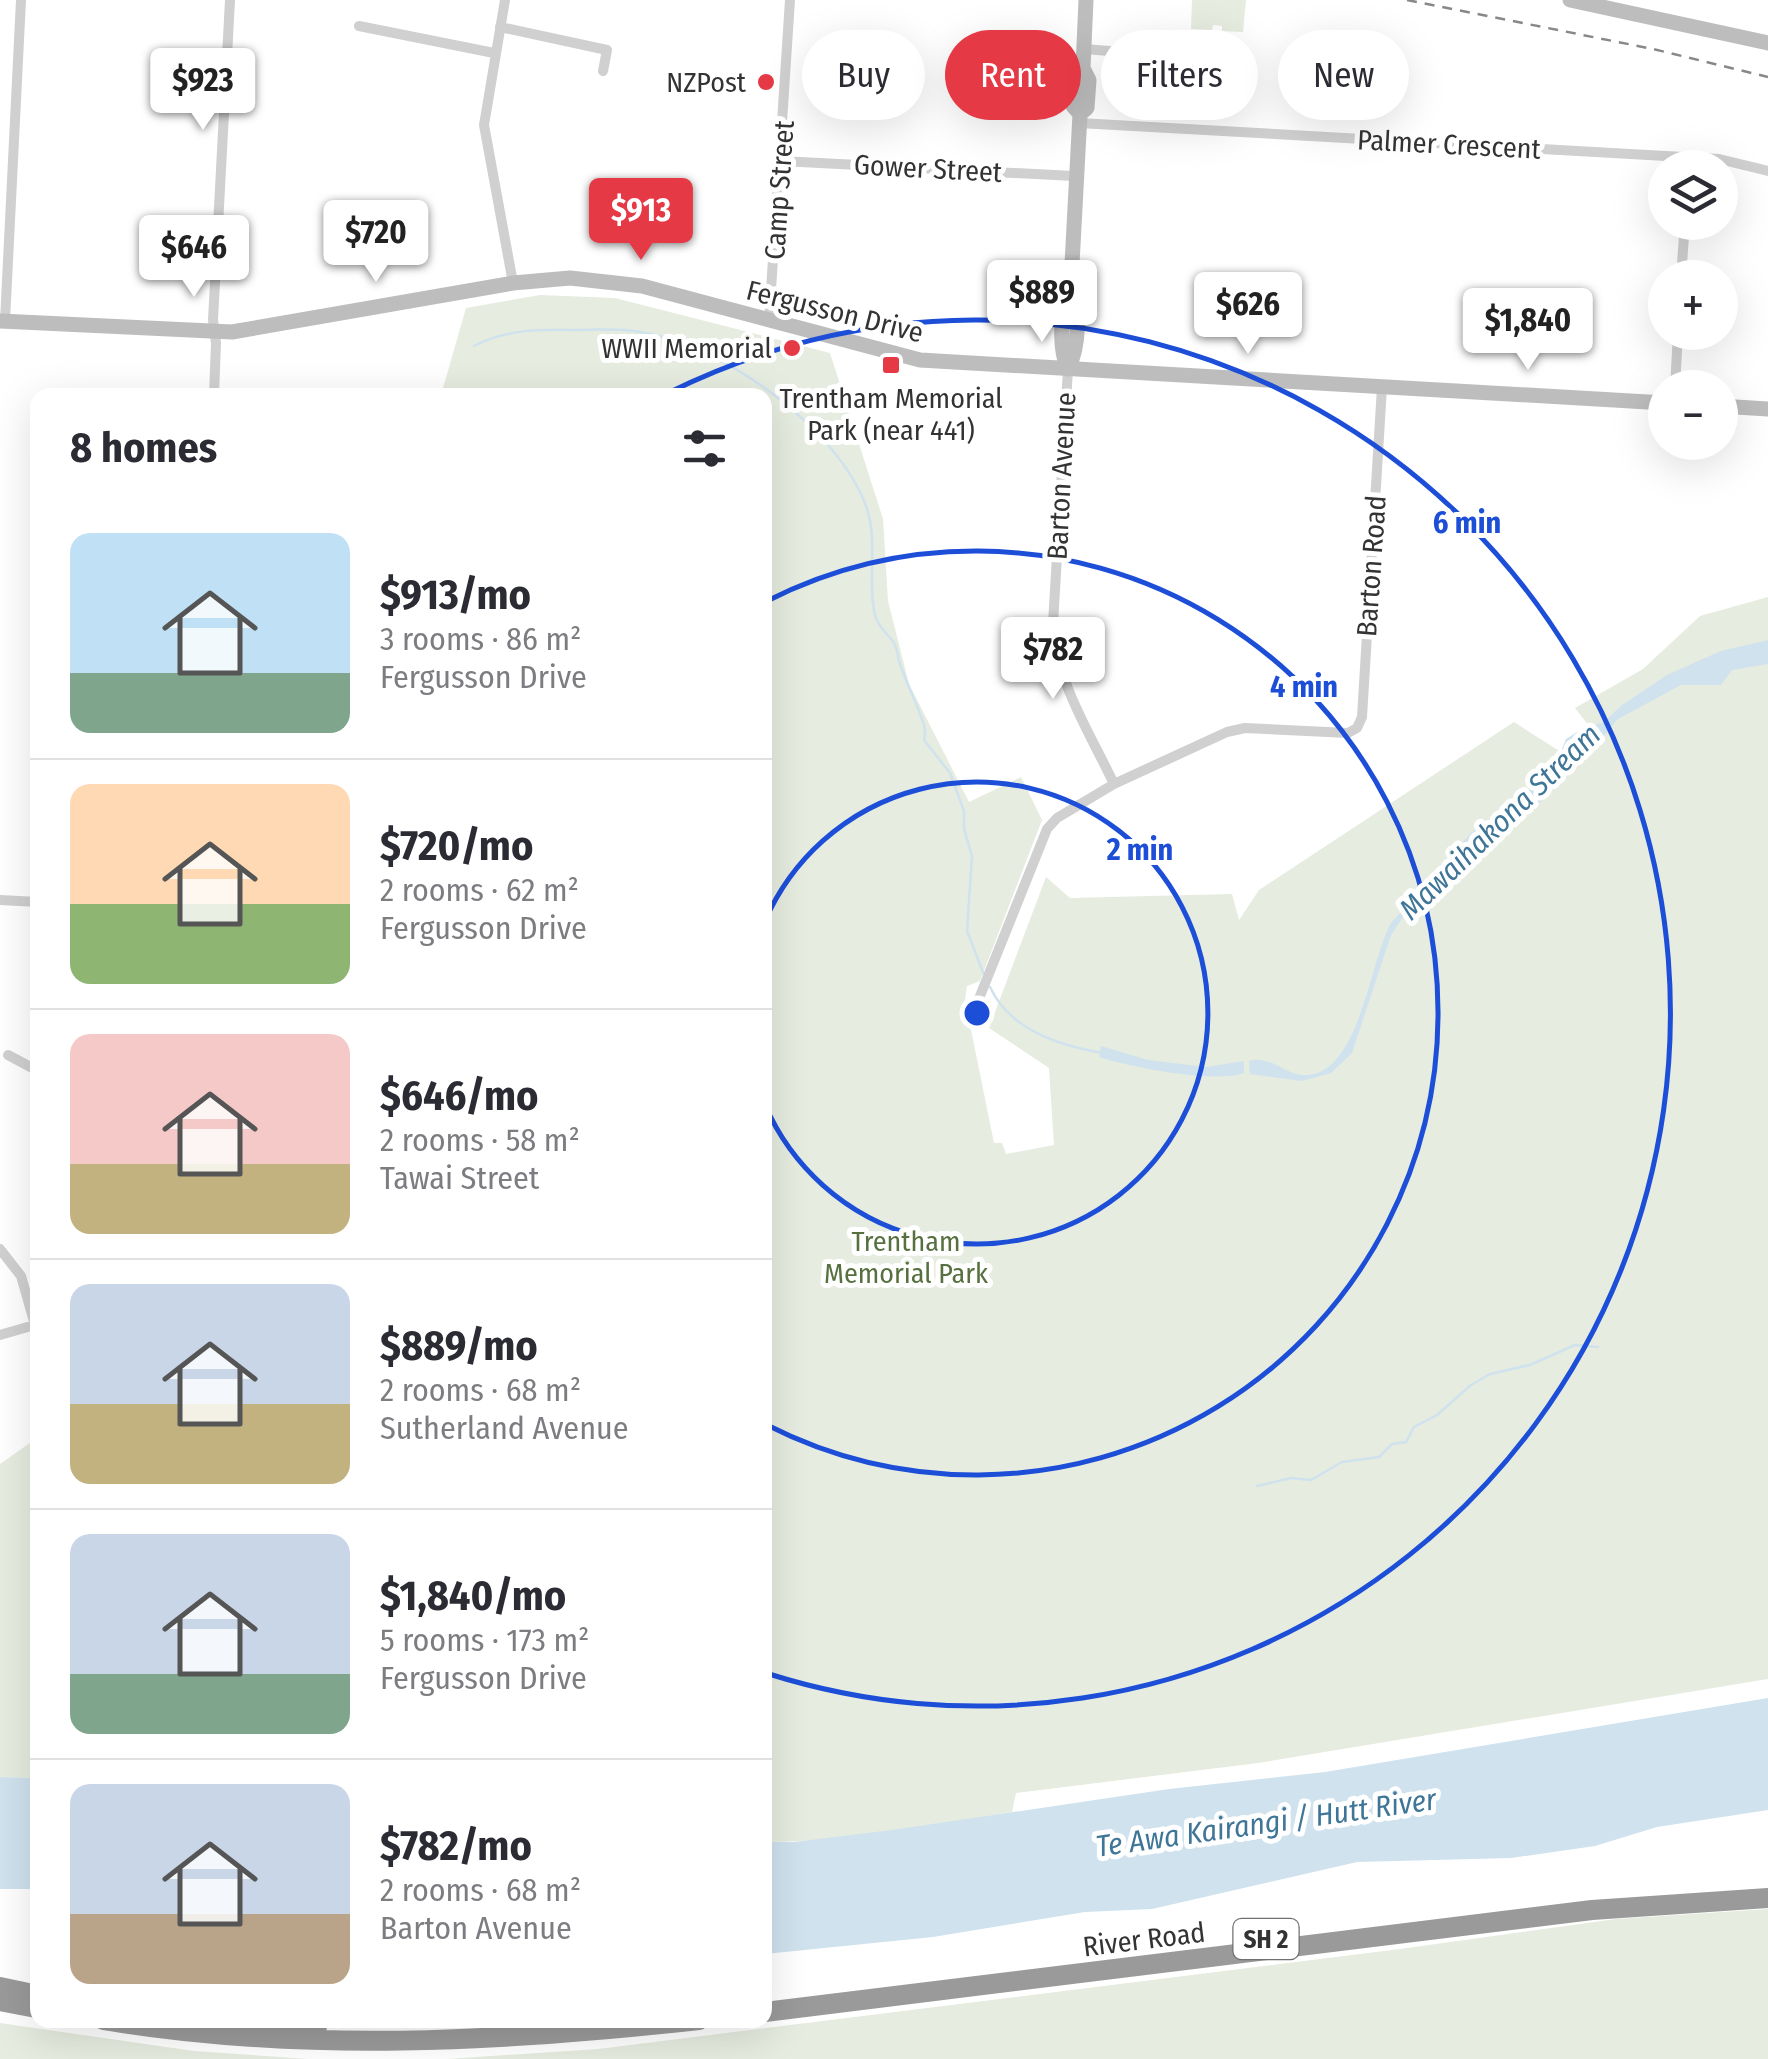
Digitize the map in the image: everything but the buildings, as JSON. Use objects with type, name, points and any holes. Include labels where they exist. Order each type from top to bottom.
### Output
[{"type":"highway","name":"River Road","points":[[772,1999],[1558,1904],[1768,1888]]},
{"type":"highway","name":"River Road","points":[[772,2011],[1592,1910],[1768,1898]]},
{"type":"highway","points":[[0,1989],[30,1994]]},
{"type":"highway","points":[[0,2005],[30,2010]]},
{"type":"highway","points":[[161,2028],[280,2040],[413,2042],[533,2037],[621,2028]]},
{"type":"highway","points":[[358,2028],[437,2028]]},
{"type":"main road","points":[[1081,70],[1086,0]]},
{"type":"main road","points":[[1570,0],[1768,43]]},
{"type":"main road","points":[[1068,369],[1062,354],[1065,300],[1071,284],[1080,120]]},
{"type":"main road","name":"Fergusson Drive","points":[[3,321],[214,333],[570,278],[642,286],[920,360],[1648,402]]},
{"type":"main road","points":[[1738,407],[1768,409]]},
{"type":"street","points":[[3,321],[21,0]]},
{"type":"street","points":[[214,388],[230,0]]},
{"type":"street","points":[[505,0],[484,125],[514,284]]},
{"type":"street","name":"Camp Street","points":[[769,320],[790,0]]},
{"type":"street","points":[[359,26],[494,53]]},
{"type":"street","points":[[500,27],[607,50],[603,71]]},
{"type":"street","points":[[1084,49],[1101,50]]},
{"type":"street","name":"Palmer Crescent","points":[[1081,119],[1648,159]]},
{"type":"street","name":"Gower Street","points":[[781,160],[1074,176]]},
{"type":"street","name":"Palmer Crescent","points":[[1738,163],[1768,171]]},
{"type":"street","name":"Barton Avenue","points":[[1068,369],[1054,650],[1061,673],[1114,784]]},
{"type":"street","name":"Barton Road","points":[[1114,784],[1226,732],[1262,728],[1348,734],[1357,728],[1362,717],[1382,387]]},
{"type":"street","points":[[978,1001],[1047,828],[1114,784]]},
{"type":"street","points":[[0,900],[30,902]]},
{"type":"street","points":[[8,1055],[30,1067]]},
{"type":"street","points":[[0,1249],[21,1276],[30,1305]]},
{"type":"street","points":[[0,1335],[30,1327]]},
{"type":"green space","points":[[1192,0],[1246,0],[1243,30],[1222,30],[1222,26],[1213,25],[1212,30],[1191,29]]},
{"type":"green space","name":"Trentham Memorial Park","points":[[540,295],[615,298],[830,353],[883,519],[888,601],[909,684],[969,802],[1021,777],[1042,820],[980,981],[967,986],[965,1000],[994,1143],[1002,1143],[1006,1154],[1054,1145],[1049,1068],[989,1028],[1046,877],[1070,898],[1232,894],[1239,920],[1259,890],[1514,722],[1564,754],[1589,726],[1575,708],[1643,669],[1700,616],[1768,597],[1768,1679],[1258,1763],[1016,1793],[1012,1812],[858,1836],[772,1842],[772,388],[443,388],[466,308]]},
{"type":"green space","points":[[30,1443],[30,1778],[0,1777],[0,1464]]},
{"type":"green space","points":[[1768,1909],[1768,2059],[447,2059],[598,2049],[1616,1919]]},
{"type":"green space","points":[[0,2023],[194,2051],[308,2059],[0,2059]]},
{"type":"water","points":[[1768,640],[1768,664],[1732,670],[1721,685],[1681,685],[1618,719],[1543,800],[1475,847],[1436,882],[1391,935],[1352,1053],[1331,1073],[1302,1081],[1250,1074],[1249,1061],[1257,1060],[1308,1075],[1326,1069],[1340,1055],[1352,1035],[1391,923],[1471,833],[1538,783],[1556,763],[1566,739],[1585,727],[1603,723],[1667,675],[1721,651]]},
{"type":"water","points":[[1101,1046],[1148,1060],[1206,1067],[1244,1061],[1244,1073],[1213,1077],[1151,1069],[1099,1057]]},
{"type":"water","name":"Te Awa Kairangi / Hutt River","points":[[1768,1698],[1768,1810],[1657,1827],[1595,1846],[1511,1858],[1357,1862],[1152,1909],[1085,1912],[933,1937],[772,1953],[772,1842],[892,1830],[1169,1789],[1325,1772]]},
{"type":"water","points":[[0,1777],[30,1778],[30,1889],[0,1889]]},
{"type":"waterway","name":"Mawaihakona Stream","points":[[474,346],[521,332],[640,332],[706,353],[764,388]]},
{"type":"waterway","name":"Mawaihakona Stream","points":[[772,394],[832,449],[853,479],[867,509],[876,619],[896,647],[924,725],[924,740],[950,773],[964,811],[964,829],[972,856],[967,931],[984,975]]},
{"type":"waterway","name":"Mawaihakona Stream","points":[[990,987],[999,1002],[1023,1025],[1052,1040],[1102,1053]]},
{"type":"waterway","points":[[1257,1486],[1291,1478],[1311,1480],[1342,1462],[1379,1457],[1392,1444],[1406,1442],[1414,1427],[1437,1415],[1490,1374],[1530,1365],[1575,1345],[1598,1347]]},
{"type":"railway","points":[[1407,0],[1653,49],[1768,77]]},
{"type":"place","name":"NZPost","points":[[766,82]]},
{"type":"place","name":"WWII Memorial","points":[[792,348]]},
{"type":"place","name":"Trentham Memorial Park (near 441)","points":[[891,365]]}]
